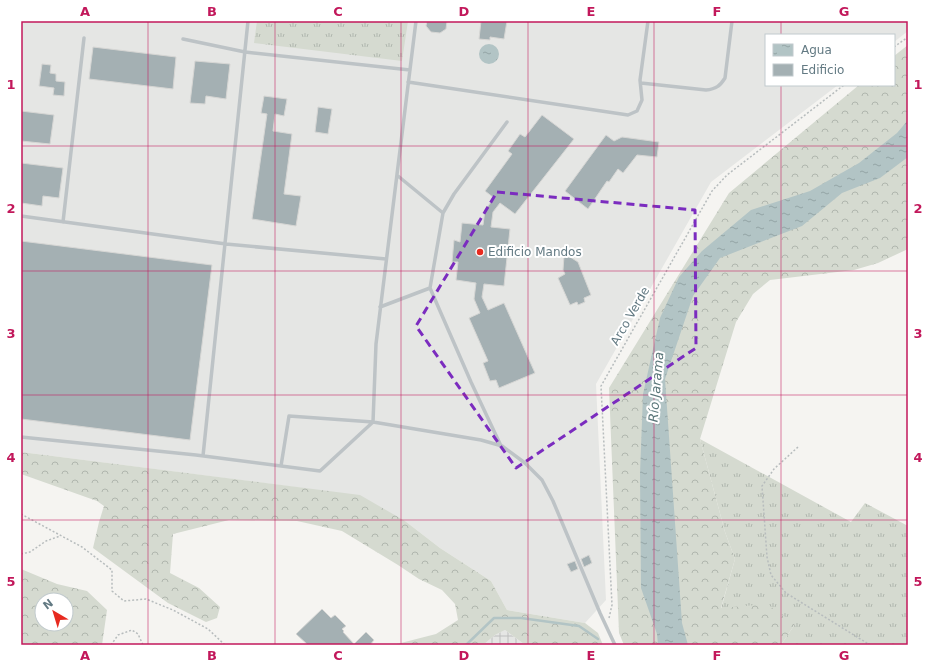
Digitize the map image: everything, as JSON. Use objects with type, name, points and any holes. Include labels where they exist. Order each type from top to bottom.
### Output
[{"type":"lane","points":[[203,456],[248,21]]},
{"type":"lane","points":[[21,437],[203,456],[320,471],[373,422],[376,344],[416,21]]},
{"type":"lane","points":[[408,82],[628,115],[637,112],[642,100],[641,83],[648,21]]},
{"type":"lane","points":[[641,83],[706,90],[714,89],[721,85],[725,78],[732,21]]},
{"type":"lane","points":[[63,222],[84,38]]},
{"type":"lane","points":[[183,39],[245,52],[410,70]]},
{"type":"lane","points":[[502,446],[474,388],[430,288],[443,213],[454,194],[507,122]]},
{"type":"lane","points":[[398,176],[443,213]]},
{"type":"lane","points":[[21,216],[226,244],[386,258]]},
{"type":"lane","points":[[380,307],[430,288]]},
{"type":"lane","points":[[281,466],[289,416],[373,422],[481,440],[502,446],[525,463],[542,480],[553,501],[615,645]]},
{"type":"path","points":[[895,46],[908,37]]},
{"type":"path","name":"Arco Verde","points":[[606,627],[612,605],[601,386],[712,191],[727,175],[843,86]]},
{"type":"path","points":[[798,447],[774,469],[762,486],[767,557],[771,575],[786,593],[870,645]]},
{"type":"path","points":[[21,514],[82,547],[112,570],[112,591],[124,601],[146,599],[173,610],[208,629],[225,645]]},
{"type":"path","points":[[21,554],[30,552],[46,541],[60,536]]},
{"type":"path","points":[[111,645],[118,635],[132,630],[138,634],[143,645]]},
{"type":"highlighted area","points":[[497,192],[695,210],[696,348],[516,468],[416,326]]},
{"type":"shaded area","points":[[21,21],[908,21],[908,31],[895,41],[895,34],[765,34],[765,86],[837,86],[711,182],[596,384],[606,600],[585,623],[507,610],[491,581],[440,548],[405,521],[302,488],[21,452]]},
{"type":"shaded area","points":[[505,630],[524,644],[556,643],[577,645],[483,645],[495,635]]},
{"type":"green space","points":[[257,21],[408,21],[402,61],[254,43]]},
{"type":"green space","points":[[908,45],[908,249],[878,263],[854,270],[770,280],[753,294],[736,322],[700,439],[725,532],[735,559],[721,608],[767,604],[795,624],[781,645],[624,645],[619,633],[609,388],[729,193],[858,86],[895,86],[895,55]]},
{"type":"green space","points":[[700,439],[851,522],[865,503],[908,526],[908,645],[781,645],[795,624],[721,609],[735,559],[725,532]]},
{"type":"green space","points":[[21,452],[360,495],[405,521],[440,548],[491,581],[507,610],[585,623],[598,633],[603,645],[524,644],[505,630],[495,635],[483,645],[393,645],[436,634],[458,620],[455,604],[442,590],[419,579],[342,531],[297,521],[229,520],[173,534],[170,573],[199,588],[220,607],[217,618],[206,622],[168,603],[93,548],[104,506],[97,501],[21,474]]},
{"type":"green space","points":[[21,569],[57,584],[87,591],[107,610],[102,645],[21,645]]},
{"type":"water","points":[[489,44],[496,47],[499,54],[496,61],[489,64],[482,61],[479,54],[482,47]]},
{"type":"water","name":"Río Jarama","points":[[908,120],[908,157],[880,178],[842,193],[802,226],[720,258],[693,296],[665,379],[682,623],[688,645],[658,645],[657,634],[641,588],[640,474],[643,394],[660,318],[679,277],[702,251],[751,210],[810,191],[859,163],[897,133]]},
{"type":"building","points":[[427,21],[447,21],[446,29],[440,33],[431,32],[426,26]]},
{"type":"building","points":[[481,21],[507,21],[504,39],[490,37],[490,40],[479,39]]},
{"type":"building","points":[[93,47],[176,57],[173,89],[89,79]]},
{"type":"building","points":[[195,61],[230,64],[226,99],[206,96],[205,104],[190,103]]},
{"type":"building","points":[[42,64],[51,65],[50,73],[56,74],[56,81],[65,82],[64,96],[53,95],[54,88],[39,86]]},
{"type":"building","points":[[264,96],[287,99],[284,116],[275,114],[273,131],[292,134],[284,194],[301,196],[296,226],[252,219],[267,114],[261,113]]},
{"type":"building","points":[[318,107],[332,109],[328,134],[315,132]]},
{"type":"building","points":[[21,111],[54,115],[50,144],[21,141]]},
{"type":"building","name":"Edificio Mandos","points":[[542,115],[574,139],[515,214],[500,203],[493,212],[491,227],[510,229],[504,286],[484,284],[482,297],[488,310],[504,303],[535,373],[499,388],[496,380],[490,381],[483,363],[488,361],[469,318],[480,313],[474,299],[476,283],[456,280],[458,262],[452,262],[454,240],[460,242],[462,223],[483,225],[485,210],[494,198],[485,191],[512,154],[508,151],[520,134],[525,137]]},
{"type":"building","points":[[606,135],[614,141],[622,137],[659,142],[657,157],[637,155],[623,173],[618,169],[609,182],[607,181],[588,209],[565,191]]},
{"type":"building","points":[[21,163],[63,168],[59,198],[43,196],[42,206],[21,203]]},
{"type":"building","points":[[21,241],[212,265],[190,440],[21,419]]},
{"type":"building","points":[[567,255],[578,262],[591,295],[584,298],[585,302],[578,305],[577,302],[570,305],[558,278],[565,274],[563,270],[564,256]]},
{"type":"building","points":[[589,555],[592,563],[584,567],[581,559]]},
{"type":"building","points":[[575,561],[578,569],[571,572],[567,564]]},
{"type":"building","points":[[322,609],[331,618],[335,615],[346,626],[342,629],[344,631],[343,632],[354,644],[366,632],[374,640],[370,645],[308,645],[296,634]]},
{"type":"waterway","points":[[466,645],[494,618],[521,618],[579,626],[598,639]]},
{"type":"place","name":"Edificio Mandos","points":[[480,252]]}]
